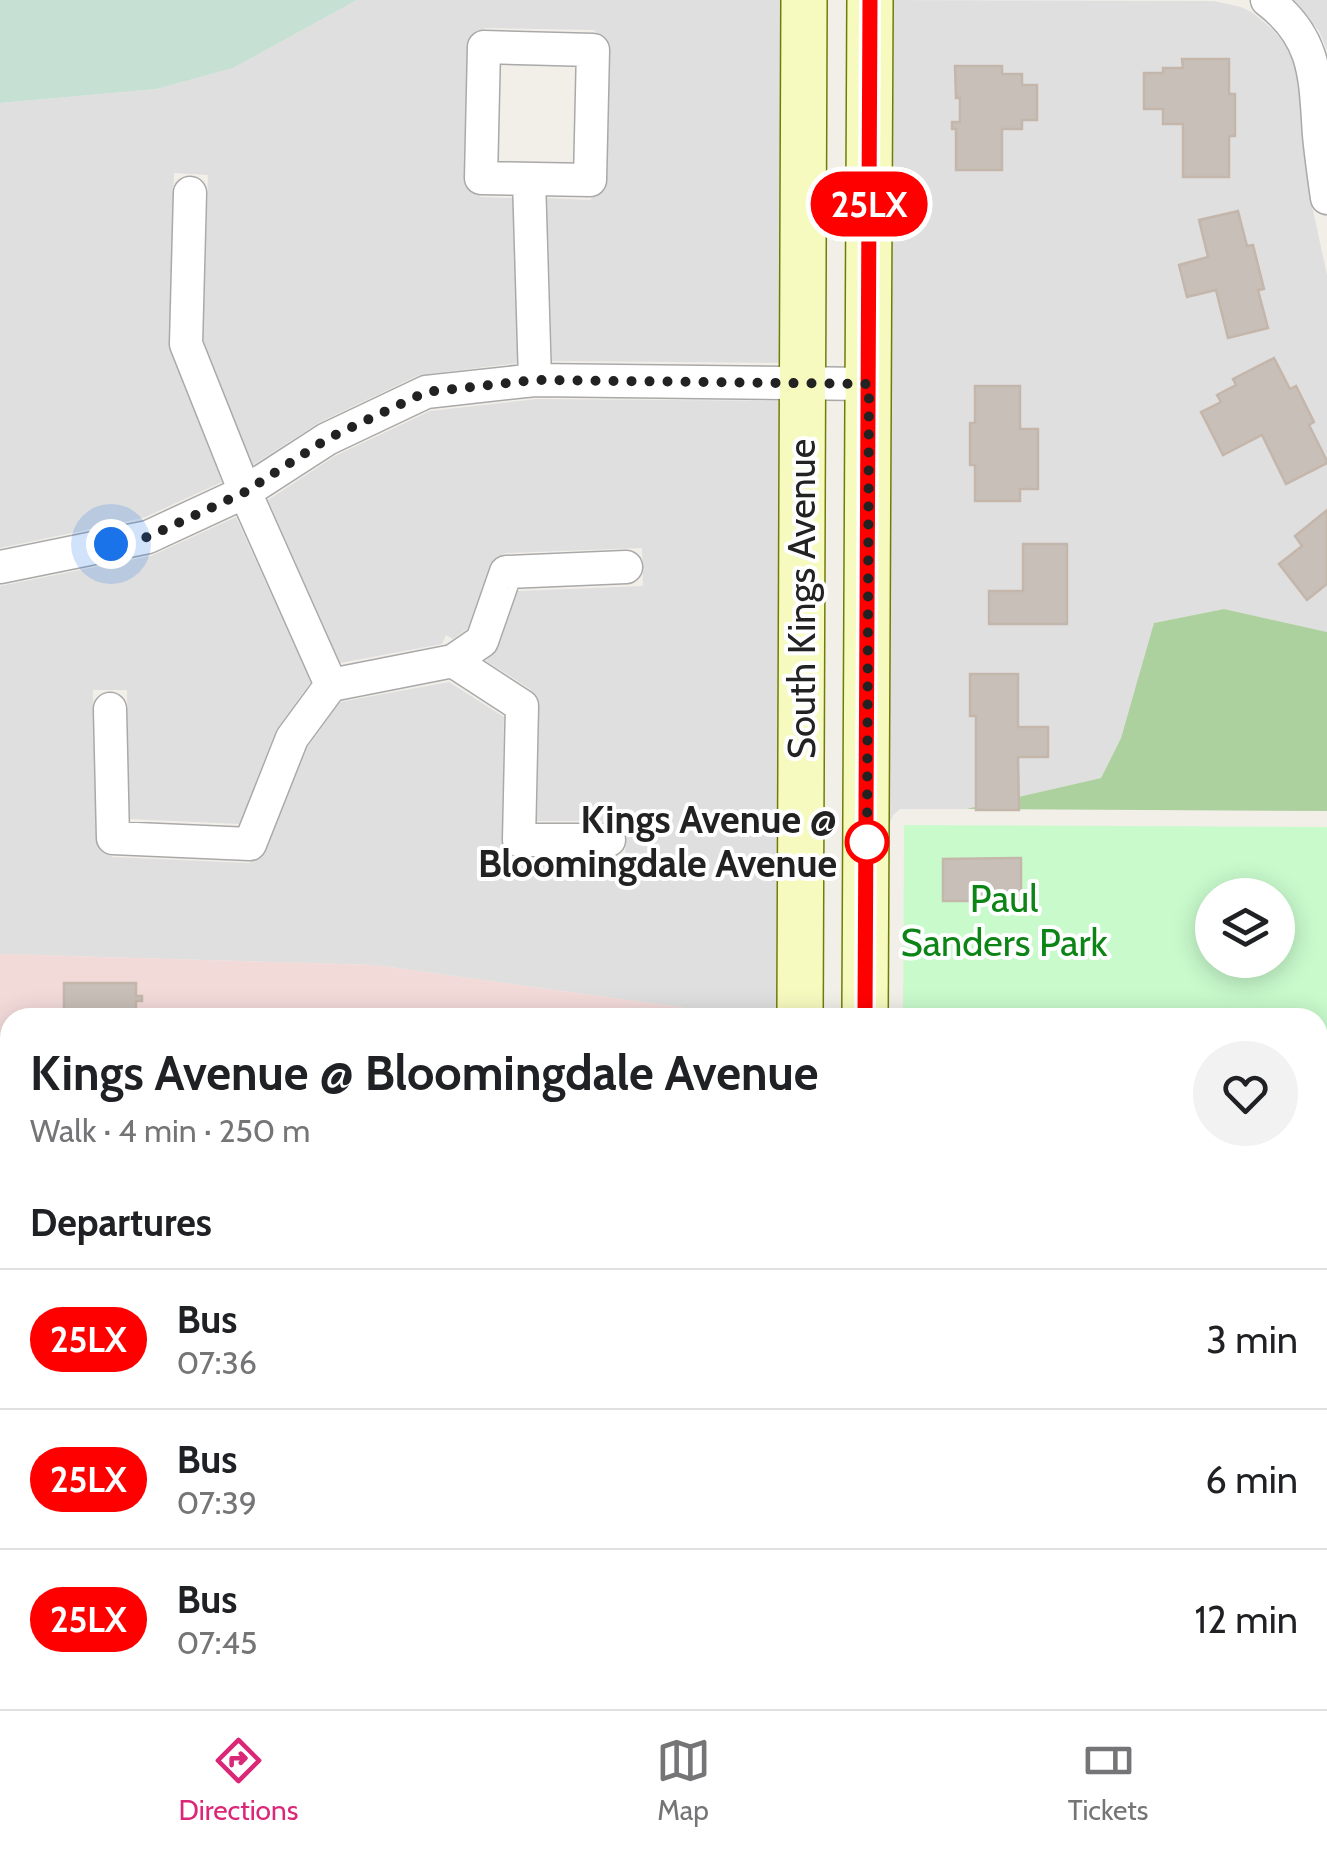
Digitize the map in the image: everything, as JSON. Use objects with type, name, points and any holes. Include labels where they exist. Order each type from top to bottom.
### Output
[{"type":"main road","name":"South Kings Avenue","points":[[800,1008],[804,0]]},
{"type":"main road","name":"South Kings Avenue","points":[[865,1008],[870,0]]},
{"type":"street","points":[[1267,0],[1292,23],[1312,58],[1327,198]]},
{"type":"street","points":[[484,48],[593,50],[590,180],[529,179],[482,178],[484,48]]},
{"type":"street","points":[[529,179],[535,380]]},
{"type":"street","points":[[190,193],[186,344],[245,492],[331,685]]},
{"type":"street","points":[[0,567],[148,537],[245,492],[327,439],[426,392],[535,380],[869,384]]},
{"type":"street","points":[[110,709],[113,838],[250,844],[292,738],[331,685],[453,661],[482,642],[506,572],[626,567]]},
{"type":"street","points":[[453,661],[522,706],[519,840],[609,840]]},
{"type":"shaded area","points":[[357,0],[787,0],[786,363],[552,361],[547,198],[590,200],[607,181],[610,50],[594,30],[485,28],[467,47],[464,177],[481,197],[513,198],[518,363],[419,375],[320,422],[253,465],[203,340],[208,175],[174,173],[169,344],[222,482],[143,518],[0,548],[0,103],[157,89],[233,68]]},
{"type":"shaded area","points":[[887,0],[1214,1],[1253,13],[1285,44],[1296,65],[1309,192],[1327,275],[1327,632],[1224,609],[1155,623],[1121,738],[1101,778],[966,809],[900,809],[890,823],[884,824]]},
{"type":"shaded area","points":[[1294,0],[1327,0],[1327,50],[1319,31]]},
{"type":"shaded area","points":[[536,399],[786,401],[783,1008],[685,1008],[375,965],[0,954],[0,586],[151,556],[236,517],[311,682],[276,730],[239,824],[129,819],[127,690],[93,690],[96,838],[112,857],[249,863],[265,851],[307,748],[340,702],[449,682],[504,717],[502,840],[519,859],[625,860],[626,821],[537,821],[539,706],[530,689],[486,661],[498,648],[518,591],[643,586],[642,548],[505,553],[490,565],[468,628],[453,639],[446,635],[442,644],[340,663],[268,500],[335,456],[430,411]]},
{"type":"shaded area","points":[[0,954],[375,965],[685,1008],[0,1008]]},
{"type":"green space","points":[[0,0],[357,0],[233,68],[157,89],[0,103]]},
{"type":"green space","points":[[1224,609],[1327,632],[1327,811],[966,809],[1101,778],[1121,738],[1154,623]]},
{"type":"green space","name":"Paul Sanders Park","points":[[904,825],[1327,827],[1327,1008],[903,1008]]},
{"type":"building","points":[[1182,59],[1229,59],[1229,94],[1235,94],[1235,136],[1229,136],[1229,177],[1183,177],[1183,124],[1163,124],[1163,109],[1144,109],[1144,73],[1183,68]]},
{"type":"building","points":[[955,66],[1002,66],[1002,74],[1022,74],[1022,85],[1037,85],[1037,120],[1022,120],[1022,129],[1002,129],[1002,170],[956,170],[956,129],[952,129],[952,122],[960,122],[960,98],[956,98]]},
{"type":"building","points":[[1238,211],[1247,246],[1253,245],[1264,289],[1258,290],[1268,328],[1228,338],[1216,290],[1187,297],[1179,265],[1208,257],[1199,220]]},
{"type":"building","points":[[1274,358],[1290,389],[1296,386],[1327,461],[1286,484],[1262,435],[1223,455],[1201,412],[1221,402],[1217,395],[1236,385],[1233,379]]},
{"type":"building","points":[[975,386],[1020,386],[1020,429],[1038,429],[1038,489],[1020,489],[1020,501],[975,501],[970,423],[975,423]]},
{"type":"building","points":[[1327,510],[1327,584],[1307,600],[1279,564],[1302,546],[1295,536]]},
{"type":"building","points":[[1023,544],[1067,544],[1067,624],[989,624],[989,591],[1023,591]]},
{"type":"building","points":[[970,674],[1018,674],[1018,727],[1048,727],[1048,757],[1018,757],[1019,810],[976,810],[976,716],[970,716]]},
{"type":"building","points":[[1021,858],[1021,901],[943,901],[943,859]]},
{"type":"building","points":[[64,983],[136,983],[136,996],[142,996],[142,1001],[136,1001],[136,1008],[64,1008]]},
{"type":"bus line","name":"25LX","points":[[865,1008],[870,0]]},
{"type":"place","name":"Kings Avenue @ Bloomingdale Avenue","points":[[867,842]]},
{"type":"route","points":[[111,544],[148,537],[245,492],[327,439],[426,392],[535,380],[869,384],[867,846],[867,842]]}]
